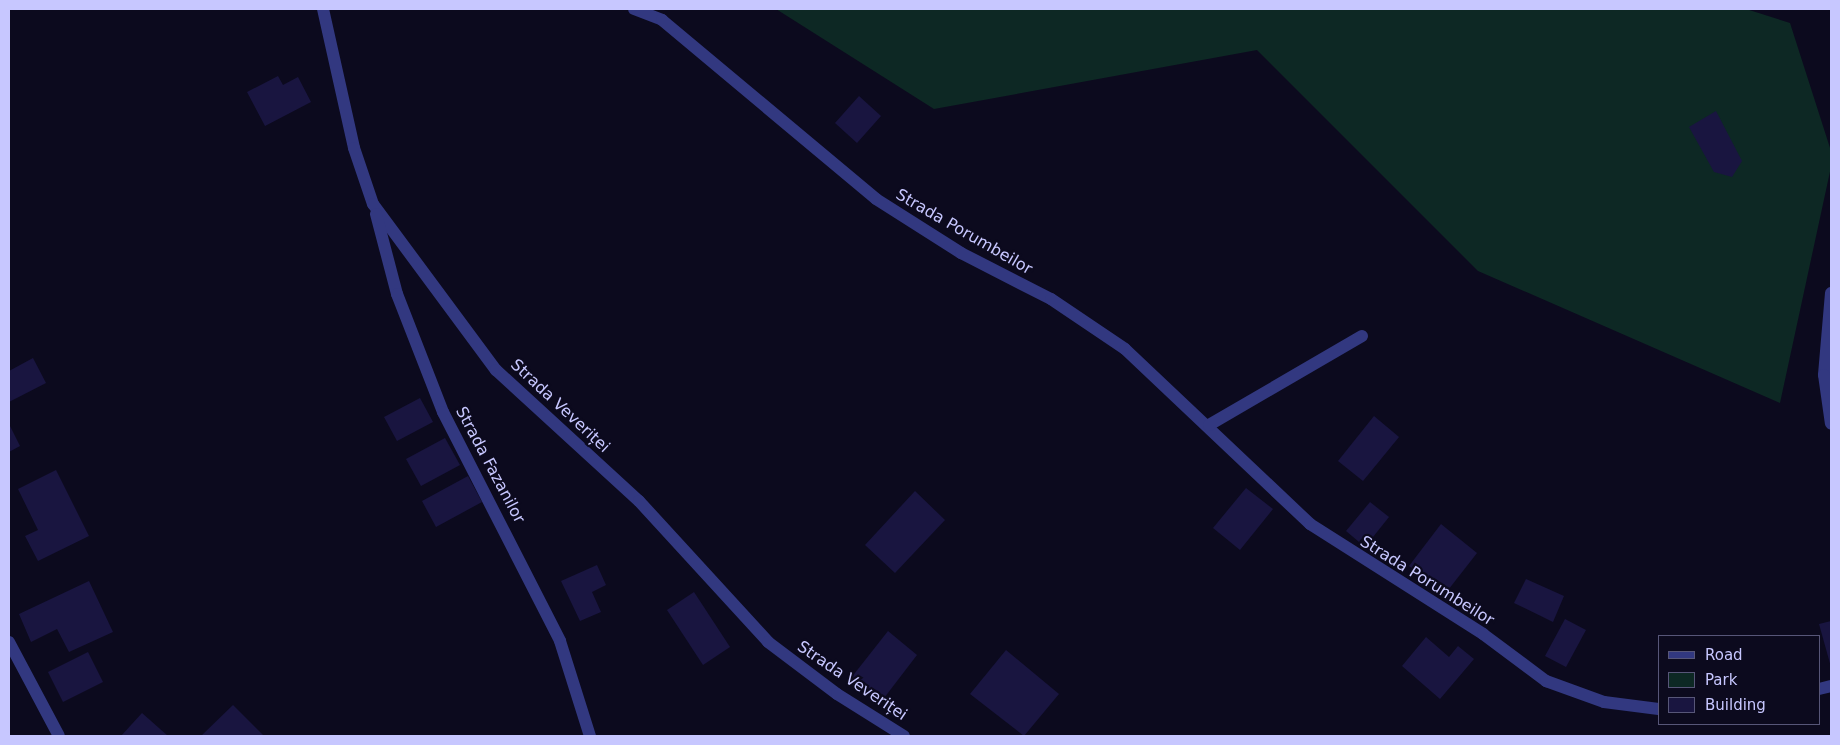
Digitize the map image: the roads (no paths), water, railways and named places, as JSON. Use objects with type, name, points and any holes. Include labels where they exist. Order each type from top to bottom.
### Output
[{"type":"street","name":"Strada Veveriței","points":[[323,9],[354,148],[373,204],[496,370],[639,502],[768,642],[837,694],[904,736]]},
{"type":"street","name":"Strada Porumbeilor","points":[[634,9],[662,20],[876,199],[962,253],[1051,299],[1125,349],[1209,426],[1310,524],[1483,634],[1546,681],[1604,702],[1658,709]]},
{"type":"street","name":"Strada Fazanilor","points":[[373,204],[397,294],[443,412],[560,641],[590,736]]},
{"type":"street","points":[[1831,293],[1824,375],[1831,424]]},
{"type":"street","points":[[1209,426],[1362,336]]},
{"type":"street","points":[[9,642],[58,736]]}]
